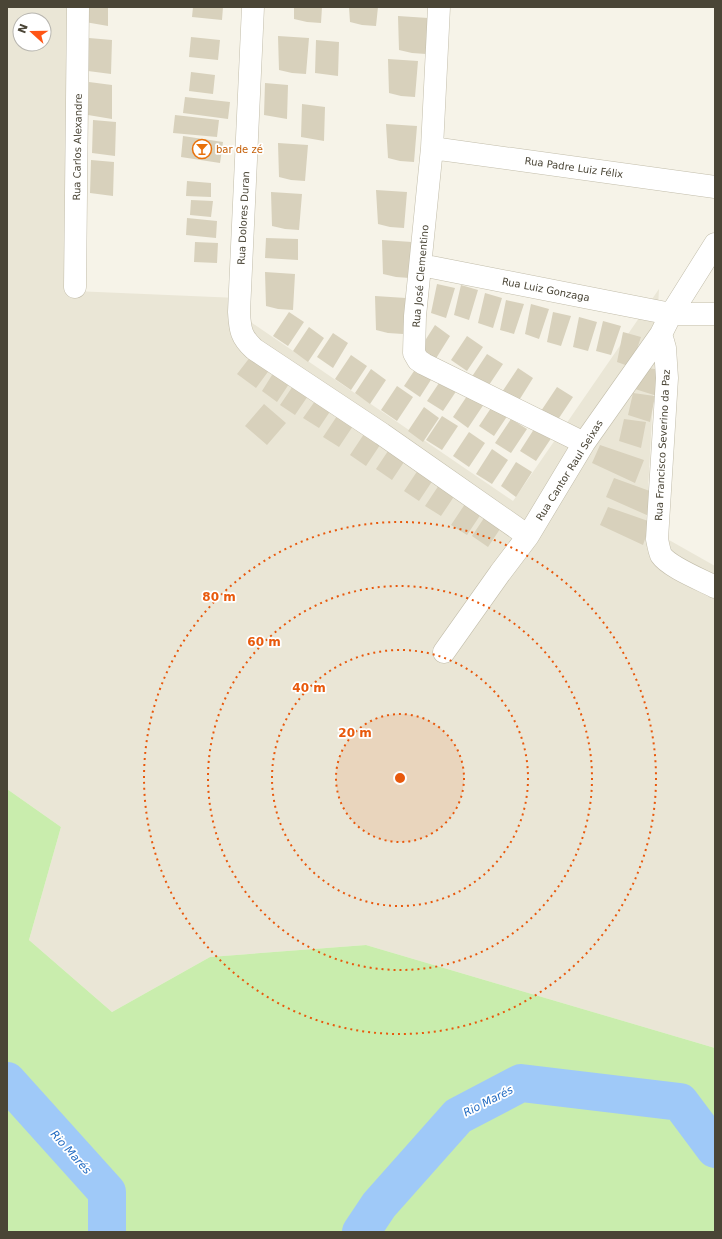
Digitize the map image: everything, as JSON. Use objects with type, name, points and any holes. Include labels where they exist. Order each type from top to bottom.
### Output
[{"type":"street","name":"Rua Carlos Alexandre","points":[[75,287],[78,7]]},
{"type":"street","name":"Rua Dolores Duran","points":[[253,7],[239,312],[241,334],[246,342],[254,349],[382,434],[528,536]]},
{"type":"street","name":"Rua José Clementino","points":[[439,7],[432,148],[415,316],[414,353],[418,360],[584,443]]},
{"type":"street","name":"Rua Padre Luiz Félix","points":[[432,148],[715,187]]},
{"type":"street","name":"Rua Cantor Raul Seixas","points":[[444,652],[528,536],[584,443],[661,334],[670,314],[715,244]]},
{"type":"street","name":"Rua Luiz Gonzaga","points":[[421,264],[670,314],[715,314]]},
{"type":"street","name":"Rua Francisco Severino da Paz","points":[[661,334],[665,348],[667,378],[657,539],[661,555],[674,566],[715,587]]},
{"type":"shaded area","points":[[7,7],[69,7],[74,291],[238,298],[252,323],[513,501],[659,289],[646,527],[715,566],[715,1048],[366,945],[210,957],[112,1012],[29,940],[61,827],[7,789]]},
{"type":"green space","points":[[7,789],[61,827],[29,940],[112,1012],[210,957],[366,945],[715,1048],[715,1232],[7,1232]]},
{"type":"building","points":[[85,7],[108,7],[108,26],[85,22]]},
{"type":"building","points":[[193,7],[223,7],[222,20],[192,17]]},
{"type":"building","points":[[294,7],[322,7],[321,23],[294,19]]},
{"type":"building","points":[[349,7],[378,7],[376,26],[350,22]]},
{"type":"building","points":[[398,16],[428,18],[426,54],[399,50]]},
{"type":"building","points":[[278,36],[309,38],[306,74],[279,70]]},
{"type":"building","points":[[191,37],[220,40],[218,60],[189,57]]},
{"type":"building","points":[[89,38],[112,40],[111,74],[88,71]]},
{"type":"building","points":[[316,40],[339,42],[338,76],[315,73]]},
{"type":"building","points":[[388,59],[418,61],[415,97],[389,93]]},
{"type":"building","points":[[191,72],[215,75],[213,94],[189,91]]},
{"type":"building","points":[[89,82],[112,85],[112,119],[88,115]]},
{"type":"building","points":[[265,83],[288,85],[287,119],[264,115]]},
{"type":"building","points":[[185,97],[230,102],[228,119],[183,113]]},
{"type":"building","points":[[302,104],[325,107],[324,141],[301,137]]},
{"type":"building","points":[[175,115],[219,120],[217,137],[173,133]]},
{"type":"building","points":[[93,120],[116,122],[115,156],[92,153]]},
{"type":"building","points":[[386,124],[417,126],[414,162],[388,158]]},
{"type":"building","name":"bar de zé","points":[[183,136],[223,142],[220,163],[181,157]]},
{"type":"building","points":[[278,143],[308,145],[305,181],[279,177]]},
{"type":"building","points":[[91,160],[114,162],[113,196],[90,193]]},
{"type":"building","points":[[187,181],[211,183],[211,197],[186,196]]},
{"type":"building","points":[[376,190],[407,192],[404,228],[378,224]]},
{"type":"building","points":[[271,192],[302,194],[299,230],[272,226]]},
{"type":"building","points":[[191,200],[213,201],[211,217],[190,215]]},
{"type":"building","points":[[187,218],[217,221],[216,238],[186,235]]},
{"type":"building","points":[[266,238],[298,239],[298,260],[265,258]]},
{"type":"building","points":[[382,240],[412,242],[410,278],[383,274]]},
{"type":"building","points":[[195,242],[218,243],[217,263],[194,262]]},
{"type":"building","points":[[265,272],[295,274],[293,310],[278,309],[266,306]]},
{"type":"building","points":[[437,284],[455,288],[446,318],[431,313]]},
{"type":"building","points":[[461,285],[478,290],[469,320],[454,315]]},
{"type":"building","points":[[485,293],[502,298],[493,328],[478,323]]},
{"type":"building","points":[[375,296],[406,298],[403,334],[388,333],[376,330]]},
{"type":"building","points":[[506,300],[524,304],[514,334],[500,330]]},
{"type":"building","points":[[531,304],[549,309],[539,339],[525,334]]},
{"type":"building","points":[[289,312],[304,322],[288,346],[273,336]]},
{"type":"building","points":[[553,312],[571,316],[561,346],[547,342]]},
{"type":"building","points":[[579,317],[597,322],[588,351],[573,347]]},
{"type":"building","points":[[603,321],[621,326],[611,355],[596,351]]},
{"type":"building","points":[[435,325],[450,336],[435,360],[419,350]]},
{"type":"building","points":[[309,327],[324,338],[308,362],[293,351]]},
{"type":"building","points":[[623,332],[641,337],[631,367],[617,362]]},
{"type":"building","points":[[333,333],[348,343],[333,368],[317,357]]},
{"type":"building","points":[[467,336],[483,347],[467,371],[451,360]]},
{"type":"building","points":[[254,352],[273,365],[256,388],[237,374]]},
{"type":"building","points":[[487,354],[503,364],[487,388],[471,378]]},
{"type":"building","points":[[351,355],[367,366],[351,390],[335,379]]},
{"type":"building","points":[[420,362],[436,372],[420,397],[404,386]]},
{"type":"building","points":[[277,367],[293,378],[277,402],[262,391]]},
{"type":"building","points":[[640,367],[662,370],[657,396],[635,389]]},
{"type":"building","points":[[518,368],[533,378],[518,402],[502,392]]},
{"type":"building","points":[[371,369],[386,380],[370,404],[355,393]]},
{"type":"building","points":[[443,377],[459,387],[443,411],[427,401]]},
{"type":"building","points":[[295,383],[310,393],[295,415],[280,405]]},
{"type":"building","points":[[397,386],[413,397],[397,421],[381,410]]},
{"type":"building","points":[[557,387],[573,397],[557,421],[541,411]]},
{"type":"building","points":[[469,393],[484,404],[468,428],[453,417]]},
{"type":"building","points":[[633,393],[655,396],[650,422],[628,415]]},
{"type":"building","points":[[320,394],[335,404],[319,428],[303,418]]},
{"type":"building","points":[[495,402],[510,412],[494,436],[479,426]]},
{"type":"building","points":[[264,404],[286,423],[267,445],[245,426]]},
{"type":"building","points":[[424,407],[439,418],[423,442],[408,431]]},
{"type":"building","points":[[339,413],[355,423],[339,447],[323,437]]},
{"type":"building","points":[[442,416],[458,426],[442,450],[426,440]]},
{"type":"building","points":[[511,419],[527,429],[511,453],[495,443]]},
{"type":"building","points":[[624,419],[646,422],[641,448],[619,441]]},
{"type":"building","points":[[536,426],[552,437],[536,461],[520,451]]},
{"type":"building","points":[[366,431],[382,442],[366,466],[350,455]]},
{"type":"building","points":[[469,432],[485,443],[469,467],[453,456]]},
{"type":"building","points":[[392,445],[408,456],[392,480],[376,469]]},
{"type":"building","points":[[600,445],[644,460],[635,483],[592,463]]},
{"type":"building","points":[[492,449],[508,460],[492,484],[476,474]]},
{"type":"building","points":[[516,462],[532,472],[516,497],[501,486]]},
{"type":"building","points":[[420,467],[435,477],[419,501],[404,491]]},
{"type":"building","points":[[614,478],[658,494],[649,516],[606,497]]},
{"type":"building","points":[[441,482],[457,492],[441,516],[425,506]]},
{"type":"building","points":[[467,501],[483,511],[467,535],[451,525]]},
{"type":"building","points":[[608,507],[651,522],[643,545],[600,525]]},
{"type":"building","points":[[488,512],[504,523],[488,547],[472,536]]},
{"type":"waterway","name":"Rio Marés","points":[[7,1081],[107,1192],[107,1232]]},
{"type":"waterway","name":"Rio Marés","points":[[361,1232],[379,1205],[458,1116],[521,1083],[680,1102],[715,1149]]},
{"type":"place","name":"bar de zé","points":[[202,149]]}]
